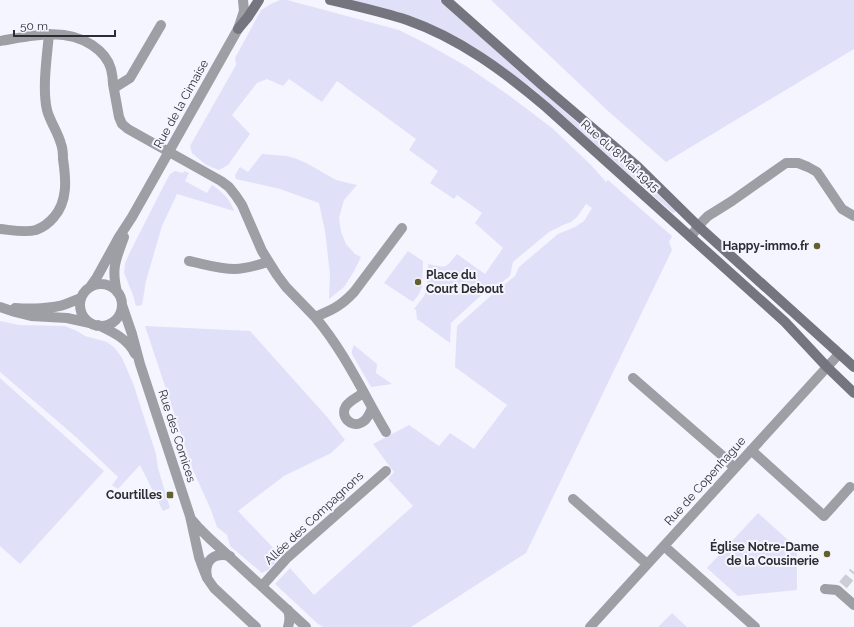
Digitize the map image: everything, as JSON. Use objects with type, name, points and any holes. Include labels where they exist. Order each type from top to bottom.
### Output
[{"type":"main road","points":[[238,28],[248,17],[259,0]]},
{"type":"main road","name":"Rue du 8 Mai 1945","points":[[330,0],[388,14],[425,27],[456,43],[496,68],[546,107],[785,322],[827,367],[854,393]]},
{"type":"main road","name":"Rue du 8 Mai 1945","points":[[446,0],[637,166],[698,226],[854,367]]},
{"type":"street","name":"Rue de la Cimaise","points":[[90,287],[132,217],[238,28],[244,11],[243,0]]},
{"type":"street","points":[[114,88],[130,78],[161,25]]},
{"type":"street","points":[[0,229],[30,231],[41,228],[47,225],[62,206],[65,180],[62,147],[59,136],[47,110],[45,88],[49,34]]},
{"type":"street","points":[[0,41],[49,34],[73,36],[88,43],[105,56],[111,69],[118,117],[122,124],[128,129],[221,181],[229,187],[242,205],[256,239],[268,262],[286,287],[315,317],[333,340],[386,432]]},
{"type":"street","points":[[690,237],[708,216],[786,163],[798,163],[817,172],[842,209],[854,216]]},
{"type":"street","name":"Rue de la Cimaise","points":[[117,292],[114,280],[115,263],[132,217]]},
{"type":"street","points":[[315,317],[333,309],[347,300],[402,228]]},
{"type":"street","points":[[189,261],[217,267],[236,269],[268,262]]},
{"type":"street","points":[[81,298],[67,304],[53,307],[21,309],[0,307],[31,316],[67,318],[95,324],[109,324],[120,312],[122,305],[117,292],[109,286],[102,284],[96,284],[90,287],[84,292],[81,298],[81,311],[86,320],[95,324]]},
{"type":"street","name":"Rue des Comices","points":[[122,305],[190,516],[199,558],[207,578],[214,588],[256,627]]},
{"type":"street","name":"Rue des Comices","points":[[95,324],[120,337],[128,343],[140,364]]},
{"type":"street","name":"Rue de Copenhague","points":[[590,627],[839,354]]},
{"type":"street","points":[[632,378],[719,453],[734,468]]},
{"type":"street","points":[[363,393],[350,402],[345,408],[344,415],[346,419],[352,424],[360,424],[366,419],[372,408]]},
{"type":"street","points":[[751,450],[824,516],[850,487]]},
{"type":"street","name":"Allée des Compagnons","points":[[262,586],[287,558],[386,471]]},
{"type":"street","points":[[573,499],[647,564]]},
{"type":"street","name":"Rue des Comices","points":[[190,516],[198,527],[306,627]]},
{"type":"street","points":[[664,546],[755,627]]},
{"type":"street","points":[[207,578],[206,566],[213,557],[218,555],[230,556]]},
{"type":"street","points":[[825,589],[840,588],[854,605]]},
{"type":"street","points":[[288,610],[290,620],[288,627]]},
{"type":"shaded area","points":[[280,0],[287,0],[399,30],[466,66],[507,94],[552,128],[591,165],[606,182],[608,180],[672,236],[669,242],[672,250],[526,553],[411,627],[323,627],[275,584],[290,568],[314,595],[413,506],[388,479],[394,472],[373,444],[409,425],[439,446],[450,433],[474,449],[507,405],[455,367],[457,326],[515,276],[519,267],[558,234],[575,227],[584,221],[592,208],[586,204],[577,217],[571,222],[549,232],[513,262],[510,276],[500,284],[490,287],[451,323],[450,343],[417,319],[416,310],[414,309],[424,296],[427,287],[428,264],[442,267],[448,265],[457,254],[485,274],[503,248],[475,223],[482,213],[457,195],[454,199],[430,183],[438,171],[409,150],[416,139],[337,81],[322,102],[289,79],[283,86],[267,79],[257,83],[232,115],[250,134],[228,165],[219,170],[206,165],[192,153],[190,146],[236,65],[235,58],[261,10]]},
{"type":"shaded area","points":[[350,0],[440,0],[676,211],[673,213],[532,88],[484,54]]},
{"type":"shaded area","points":[[491,0],[854,0],[854,49],[666,162],[608,111]]},
{"type":"shaded area","points":[[262,154],[287,156],[297,159],[336,180],[357,185],[344,200],[339,218],[341,232],[346,244],[355,254],[361,257],[344,287],[329,299],[330,274],[325,231],[319,203],[280,189],[236,179],[235,175],[240,167],[248,172]]},
{"type":"shaded area","points":[[175,171],[183,173],[184,171],[189,173],[185,181],[207,193],[212,185],[225,196],[230,202],[234,211],[177,194],[162,226],[146,281],[142,305],[136,306],[124,273],[125,263],[170,174]]},
{"type":"shaded area","points":[[408,251],[423,261],[422,287],[413,302],[384,283]]},
{"type":"shaded area","points":[[0,321],[19,325],[65,326],[85,336],[107,342],[115,348],[122,358],[133,383],[156,454],[158,468],[170,508],[163,511],[140,465],[118,489],[112,485],[118,477],[76,437],[0,372]]},
{"type":"shaded area","points":[[145,326],[250,331],[328,418],[345,440],[331,453],[284,476],[238,511],[281,556],[268,570],[262,573],[230,546],[227,535],[217,527],[193,470]]},
{"type":"shaded area","points":[[354,345],[377,364],[376,373],[392,384],[371,387],[352,354]]},
{"type":"shaded area","points":[[0,378],[104,471],[20,564],[0,546]]},
{"type":"shaded area","points":[[758,513],[797,548],[797,590],[738,596],[707,568]]},
{"type":"shaded area","points":[[672,613],[687,627],[658,627]]},
{"type":"tunnel","points":[[843,585],[854,572]]},
{"type":"place","name":"Happy-immo.fr","points":[[817,246]]},
{"type":"place","name":"Place du Court Debout","points":[[418,282]]},
{"type":"place","name":"Courtilles","points":[[170,495]]},
{"type":"place","name":"Église Notre-Dame de la Cousinerie","points":[[827,554]]}]
